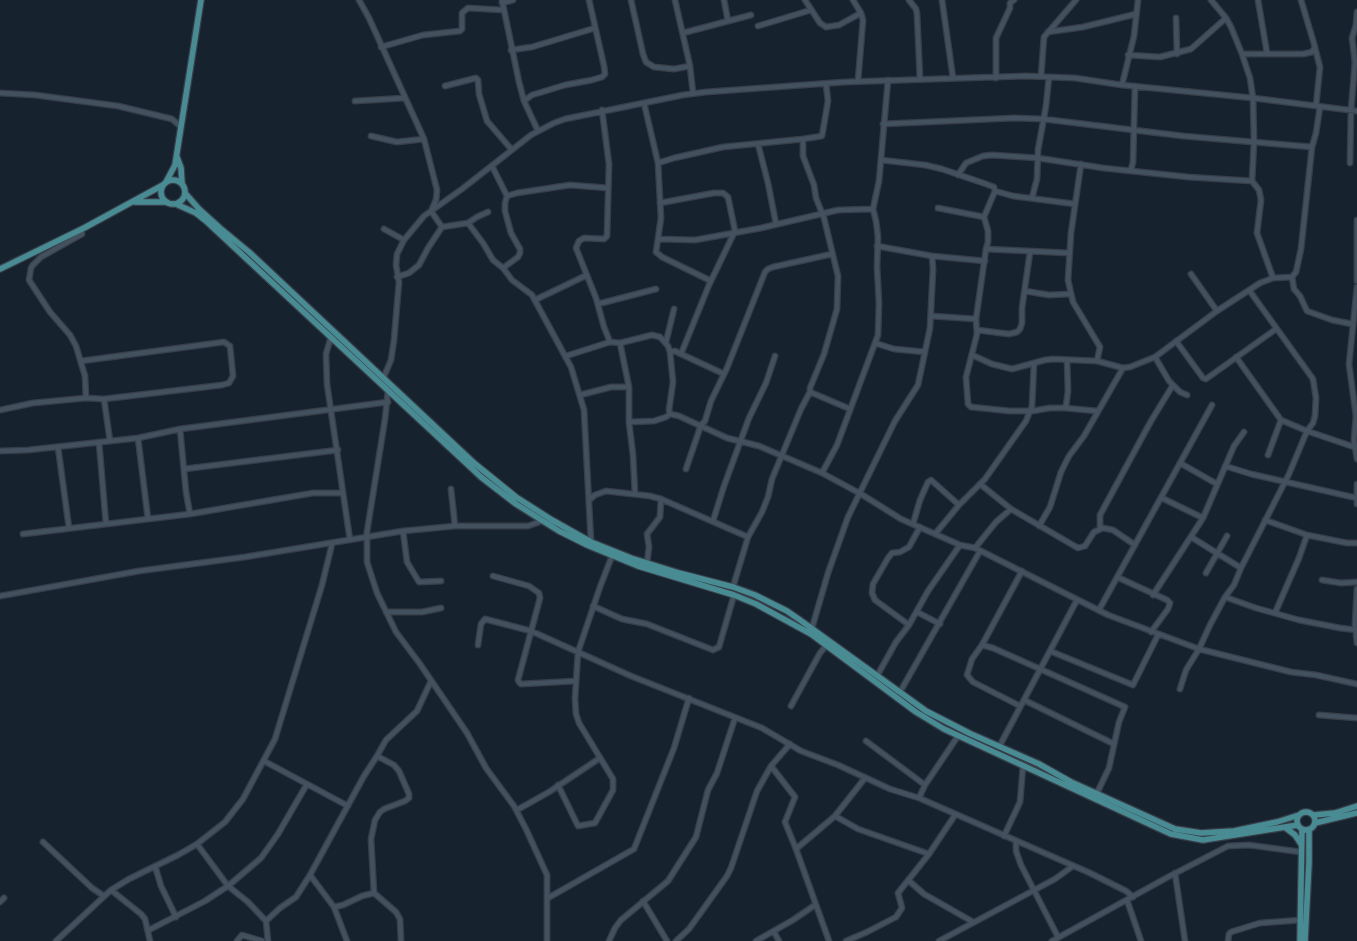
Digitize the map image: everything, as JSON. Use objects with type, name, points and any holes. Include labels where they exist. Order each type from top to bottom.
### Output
[{"type":"main road","points":[[166,202],[162,196],[161,188],[176,165],[201,0]]},
{"type":"main road","points":[[176,156],[181,168],[185,193],[199,209],[249,252],[489,476],[545,516],[592,542],[647,563],[755,595],[787,611],[926,711],[1166,826],[1188,832],[1201,833],[1234,830],[1277,822],[1308,812],[1314,815],[1335,814],[1357,806]]},
{"type":"main road","points":[[0,269],[133,202],[164,183],[174,179],[182,183]]},
{"type":"main road","points":[[176,204],[185,193]]},
{"type":"main road","points":[[133,202],[166,202],[176,204],[196,213],[480,477],[542,521],[612,556],[638,566],[734,595],[756,604],[796,624],[916,712],[958,736],[1154,826],[1180,836],[1203,840],[1286,828],[1300,827],[1309,830]]},
{"type":"main road","points":[[1305,941],[1309,830],[1315,823],[1357,813]]},
{"type":"main road","points":[[1299,815],[1297,820],[1300,827],[1302,876],[1300,941]]},
{"type":"main road","points":[[1314,815],[1315,823]]},
{"type":"main road","points":[[1286,828],[1295,835],[1301,844]]},
{"type":"street","points":[[359,0],[424,139],[436,190],[436,200],[431,210]]},
{"type":"street","points":[[513,0],[502,1],[503,10],[524,101],[538,131]]},
{"type":"street","points":[[524,101],[532,95],[592,80],[605,74],[589,0]]},
{"type":"street","points":[[631,0],[646,62],[654,68],[674,69],[690,66]]},
{"type":"street","points":[[675,0],[690,66],[693,93]]},
{"type":"street","points":[[724,0],[728,21]]},
{"type":"street","points":[[804,0],[823,26],[829,28],[839,26],[861,14]]},
{"type":"street","points":[[853,0],[861,14],[863,25],[858,81]]},
{"type":"street","points":[[909,0],[916,9],[917,14],[920,79]]},
{"type":"street","points":[[942,0],[953,78]]},
{"type":"street","points":[[1042,76],[1044,37],[1076,0]]},
{"type":"street","points":[[1122,85],[1134,36],[1138,0]]},
{"type":"street","points":[[1211,0],[1226,18],[1250,78],[1253,98],[1254,141],[1252,181],[1259,190],[1261,200],[1257,235],[1273,278]]},
{"type":"street","points":[[1258,0],[1267,54]]},
{"type":"street","points":[[1301,0],[1320,67],[1316,133],[1312,147],[1301,249],[1296,272],[1292,277],[1294,289],[1300,296],[1306,311],[1332,320],[1352,324]]},
{"type":"street","points":[[996,78],[995,44],[1010,8],[1010,1]]},
{"type":"street","points":[[381,47],[423,35],[460,31],[462,29],[462,14],[468,8],[503,10]]},
{"type":"street","points":[[758,26],[811,10]]},
{"type":"street","points":[[1350,163],[1351,110],[1355,62],[1352,38],[1357,12]]},
{"type":"street","points":[[682,33],[751,14]]},
{"type":"street","points":[[1048,32],[1083,27],[1136,14]]},
{"type":"street","points":[[1176,18],[1177,54]]},
{"type":"street","points":[[1128,55],[1160,57],[1191,49],[1226,18]]},
{"type":"street","points":[[511,50],[532,47],[596,28]]},
{"type":"street","points":[[1242,54],[1310,53],[1314,51],[1314,47]]},
{"type":"street","points":[[383,379],[391,360],[399,298],[397,254],[404,240],[431,210],[462,189],[538,131],[566,119],[602,110],[693,93],[858,81],[1042,76],[1075,78],[1357,111]]},
{"type":"street","points":[[1032,198],[1037,179],[1049,77]]},
{"type":"street","points":[[445,86],[476,78],[487,121],[512,150]]},
{"type":"street","points":[[822,473],[837,445],[856,398],[879,328],[878,237],[873,209],[879,181],[888,80]]},
{"type":"street","points":[[658,163],[723,147],[824,135],[828,100],[826,84]]},
{"type":"street","points":[[1131,170],[1134,162],[1135,86]]},
{"type":"street","points":[[0,93],[35,95],[118,106],[172,119],[181,128]]},
{"type":"street","points":[[355,101],[405,98]]},
{"type":"street","points":[[644,103],[658,163],[661,218],[656,252],[662,257],[711,281]]},
{"type":"street","points":[[602,110],[608,154],[607,236],[604,239],[584,238],[577,244],[576,248],[598,304],[610,342]]},
{"type":"street","points":[[883,124],[1005,118],[1043,119],[1182,136],[1312,147]]},
{"type":"street","points":[[371,136],[397,142],[424,139]]},
{"type":"street","points":[[733,587],[748,537],[762,512],[782,454],[810,392],[824,354],[837,309],[838,276],[814,184],[802,156],[803,139]]},
{"type":"street","points":[[758,144],[776,224]]},
{"type":"street","points":[[958,175],[966,163],[983,156],[992,155],[1038,158],[1188,177],[1252,181]]},
{"type":"street","points":[[881,160],[925,165],[986,184],[994,187],[995,191],[1012,196],[1075,204]]},
{"type":"street","points":[[1081,164],[1069,253],[1068,280],[1070,294],[1081,317],[1100,347],[1097,361]]},
{"type":"street","points":[[492,166],[507,196],[504,203],[505,211],[511,233],[520,249],[518,257],[503,268]]},
{"type":"street","points":[[507,196],[570,185],[608,188]]},
{"type":"street","points":[[995,191],[984,217],[988,232],[988,242],[976,319],[977,330],[966,377],[966,399],[968,404],[971,407],[998,410],[1032,411],[1043,408],[1065,408],[1097,411]]},
{"type":"street","points":[[660,203],[723,193],[728,197],[735,233],[711,281],[682,354]]},
{"type":"street","points":[[938,208],[984,217]]},
{"type":"street","points":[[658,239],[695,240],[838,210],[873,209]]},
{"type":"street","points":[[431,210],[442,227]]},
{"type":"street","points":[[397,278],[419,264],[442,227],[468,224],[476,217],[488,212]]},
{"type":"street","points":[[1357,222],[1357,281]]},
{"type":"street","points":[[468,224],[493,260],[503,268],[512,280],[532,295],[571,367],[584,410],[592,542]]},
{"type":"street","points":[[81,229],[82,234],[33,265],[29,280],[76,346],[81,361],[86,398]]},
{"type":"street","points":[[384,229],[404,240]]},
{"type":"street","points":[[877,246],[932,256],[984,261]]},
{"type":"street","points":[[986,249],[1069,253]]},
{"type":"street","points":[[977,330],[1009,334],[1017,332],[1022,323],[1030,252]]},
{"type":"street","points":[[686,469],[711,401],[768,269],[832,254]]},
{"type":"street","points":[[812,628],[838,544],[895,421],[906,402],[916,391],[930,328],[934,269],[932,256]]},
{"type":"street","points":[[1191,274],[1217,311]]},
{"type":"street","points":[[535,300],[587,275]]},
{"type":"street","points":[[972,355],[992,364],[1012,369],[1045,360],[1097,361],[1123,368],[1155,356],[1217,311],[1260,283],[1273,278],[1292,277]]},
{"type":"street","points":[[1357,287],[1349,364],[1356,416],[1354,440],[1357,459]]},
{"type":"street","points":[[598,304],[656,289]]},
{"type":"street","points":[[1180,689],[1186,670],[1199,649],[1225,597],[1234,585],[1285,482],[1307,431],[1313,423],[1316,406],[1313,379],[1249,290]]},
{"type":"street","points":[[1025,291],[1049,295],[1070,294]]},
{"type":"street","points":[[666,342],[674,309]]},
{"type":"street","points":[[931,316],[976,319]]},
{"type":"street","points":[[1176,341],[1204,379],[1276,329]]},
{"type":"street","points":[[566,356],[610,342],[620,343],[652,335],[660,336],[666,342],[670,352],[673,382],[670,414]]},
{"type":"street","points":[[331,337],[326,354],[327,384],[350,540]]},
{"type":"street","points":[[0,410],[32,403],[86,398],[104,399],[172,392],[229,383],[233,376],[230,346],[224,342],[81,361]]},
{"type":"street","points":[[620,343],[629,387],[635,494]]},
{"type":"street","points":[[875,343],[894,349],[925,352]]},
{"type":"street","points":[[670,352],[674,351],[682,354],[724,374]]},
{"type":"street","points":[[714,521],[724,486],[749,418],[766,383],[775,356]]},
{"type":"street","points":[[1155,356],[1173,385],[1180,392],[1188,395]]},
{"type":"street","points":[[1236,357],[1281,420],[1356,448]]},
{"type":"street","points":[[1065,408],[1068,391],[1067,360]]},
{"type":"street","points":[[935,534],[959,505],[980,484],[1032,411],[1034,363]]},
{"type":"street","points":[[1039,526],[1050,507],[1061,472],[1069,456],[1084,436],[1123,368]]},
{"type":"street","points":[[1100,528],[1100,516],[1173,385]]},
{"type":"street","points":[[580,396],[611,387],[629,387]]},
{"type":"street","points":[[388,391],[388,402],[366,538],[367,562],[386,612],[396,632],[472,741],[490,774],[516,810],[547,875],[548,941]]},
{"type":"street","points":[[810,392],[850,409]]},
{"type":"street","points":[[104,399],[110,441]]},
{"type":"street","points":[[0,451],[28,450],[138,438],[180,429],[281,414],[332,410],[388,402]]},
{"type":"street","points":[[1099,610],[1212,405]]},
{"type":"street","points":[[630,422],[654,421],[666,418],[670,414]]},
{"type":"street","points":[[670,414],[727,438],[782,454],[822,473],[913,524],[960,545],[974,548],[1077,600],[1158,635],[1199,649],[1291,672],[1316,675],[1357,684]]},
{"type":"street","points":[[1268,454],[1281,420]]},
{"type":"street","points":[[180,429],[190,514]]},
{"type":"street","points":[[1154,595],[1203,518],[1234,446],[1244,432]]},
{"type":"street","points":[[138,438],[148,519]]},
{"type":"street","points":[[99,442],[106,524]]},
{"type":"street","points":[[58,447],[69,528]]},
{"type":"street","points":[[184,469],[338,450]]},
{"type":"street","points":[[1180,463],[1217,484]]},
{"type":"street","points":[[1225,466],[1357,498]]},
{"type":"street","points":[[913,524],[920,500],[928,482],[931,480],[959,505]]},
{"type":"street","points":[[980,484],[1011,510],[1078,548],[1085,546],[1094,532],[1100,528],[1113,530],[1135,545]]},
{"type":"street","points":[[1357,484],[1357,504]]},
{"type":"street","points":[[451,489],[454,526]]},
{"type":"street","points":[[589,500],[594,495],[606,491],[635,494],[661,500],[748,537]]},
{"type":"street","points":[[23,534],[190,514],[313,493],[342,493]]},
{"type":"street","points":[[1162,498],[1203,518]]},
{"type":"street","points":[[647,563],[648,534],[652,525],[660,516],[661,500]]},
{"type":"street","points":[[974,548],[996,522],[1011,510]]},
{"type":"street","points":[[1265,520],[1307,535],[1347,543],[1357,543]]},
{"type":"street","points":[[0,596],[139,571],[332,544],[403,531],[454,526],[528,526],[542,521]]},
{"type":"street","points":[[909,625],[875,600],[872,593],[873,584],[892,553],[900,552],[909,547],[920,527]]},
{"type":"street","points":[[403,531],[407,562],[419,582],[441,581]]},
{"type":"street","points":[[1275,613],[1307,535]]},
{"type":"street","points":[[1206,573],[1227,536]]},
{"type":"street","points":[[1191,537],[1241,568]]},
{"type":"street","points":[[56,941],[111,890],[196,844],[225,822],[237,807],[252,784],[275,739],[322,585],[332,544]]},
{"type":"street","points":[[877,676],[928,591],[960,545]]},
{"type":"street","points":[[900,692],[980,551]]},
{"type":"street","points":[[558,786],[578,826],[595,823],[614,786],[613,779],[582,730],[576,714],[578,652],[612,556]]},
{"type":"street","points":[[1020,706],[969,679],[967,671],[1022,571]]},
{"type":"street","points":[[493,576],[529,586],[539,593],[540,598],[530,631],[519,682],[521,684],[576,681]]},
{"type":"street","points":[[1118,577],[1167,600],[1170,604],[1151,632]]},
{"type":"street","points":[[1322,580],[1341,583],[1357,582]]},
{"type":"street","points":[[1357,589],[1357,643]]},
{"type":"street","points":[[593,606],[622,619],[647,624],[714,650],[719,646],[734,595]]},
{"type":"street","points":[[1225,597],[1275,613],[1356,630]]},
{"type":"street","points":[[999,747],[1077,600]]},
{"type":"street","points":[[386,612],[422,612],[441,608]]},
{"type":"street","points":[[917,612],[940,624]]},
{"type":"street","points":[[478,645],[481,624],[485,619],[530,631],[762,728],[801,751],[838,764],[865,778],[919,798],[1090,873],[1126,891],[1133,897]]},
{"type":"street","points":[[1050,651],[1133,685],[1158,635]]},
{"type":"street","points":[[982,644],[1125,707],[1109,768],[1097,793]]},
{"type":"street","points":[[791,706],[826,646]]},
{"type":"street","points":[[266,921],[296,897],[386,740],[417,711],[431,681]]},
{"type":"street","points":[[548,898],[634,849],[674,748],[689,698]]},
{"type":"street","points":[[1024,700],[1114,744]]},
{"type":"street","points":[[1319,715],[1357,718]]},
{"type":"street","points":[[610,941],[615,928],[621,920],[668,881],[696,837],[708,790],[717,773],[735,718]]},
{"type":"street","points":[[919,798],[958,736]]},
{"type":"street","points":[[866,741],[926,785]]},
{"type":"street","points":[[676,941],[689,929],[731,868],[757,791],[771,766],[790,744]]},
{"type":"street","points":[[377,756],[394,765],[399,771],[409,794],[409,798],[405,801],[384,809],[375,820],[371,839],[374,893],[396,912],[400,919],[401,941]]},
{"type":"street","points":[[516,810],[558,786],[600,758]]},
{"type":"street","points":[[264,761],[348,806]]},
{"type":"street","points":[[771,766],[795,796],[785,820],[829,941]]},
{"type":"street","points":[[1004,836],[1020,802],[1024,766]]},
{"type":"street","points":[[796,849],[835,816],[865,778]]},
{"type":"street","points":[[149,930],[176,917],[228,886],[261,858],[278,834],[307,784]]},
{"type":"street","points":[[846,941],[896,917],[902,906],[898,895],[955,815]]},
{"type":"street","points":[[835,816],[858,829],[929,854]]},
{"type":"street","points":[[1016,841],[1017,856],[1033,891],[1058,937]]},
{"type":"street","points":[[43,842],[92,888],[104,896]]},
{"type":"street","points":[[196,844],[228,886],[248,902],[266,921],[268,941]]},
{"type":"street","points":[[1052,941],[1219,850],[1233,845],[1249,845],[1301,852]]},
{"type":"street","points":[[155,866],[161,886],[176,917]]},
{"type":"street","points":[[940,941],[1033,891],[1073,866]]},
{"type":"street","points":[[1175,873],[1185,941]]},
{"type":"street","points":[[310,875],[334,907],[347,941]]},
{"type":"street","points":[[908,880],[924,894],[973,922]]},
{"type":"street","points":[[111,890],[145,919],[150,941]]},
{"type":"street","points":[[334,907],[374,893]]},
{"type":"street","points":[[1127,900],[1141,941]]},
{"type":"street","points":[[643,901],[667,941]]},
{"type":"street","points":[[756,941],[774,932],[815,905]]},
{"type":"street","points":[[1228,941],[1231,932],[1260,924],[1301,920]]},
{"type":"street","points":[[774,932],[779,941]]},
{"type":"street","points":[[237,941],[242,935],[262,941]]}]
